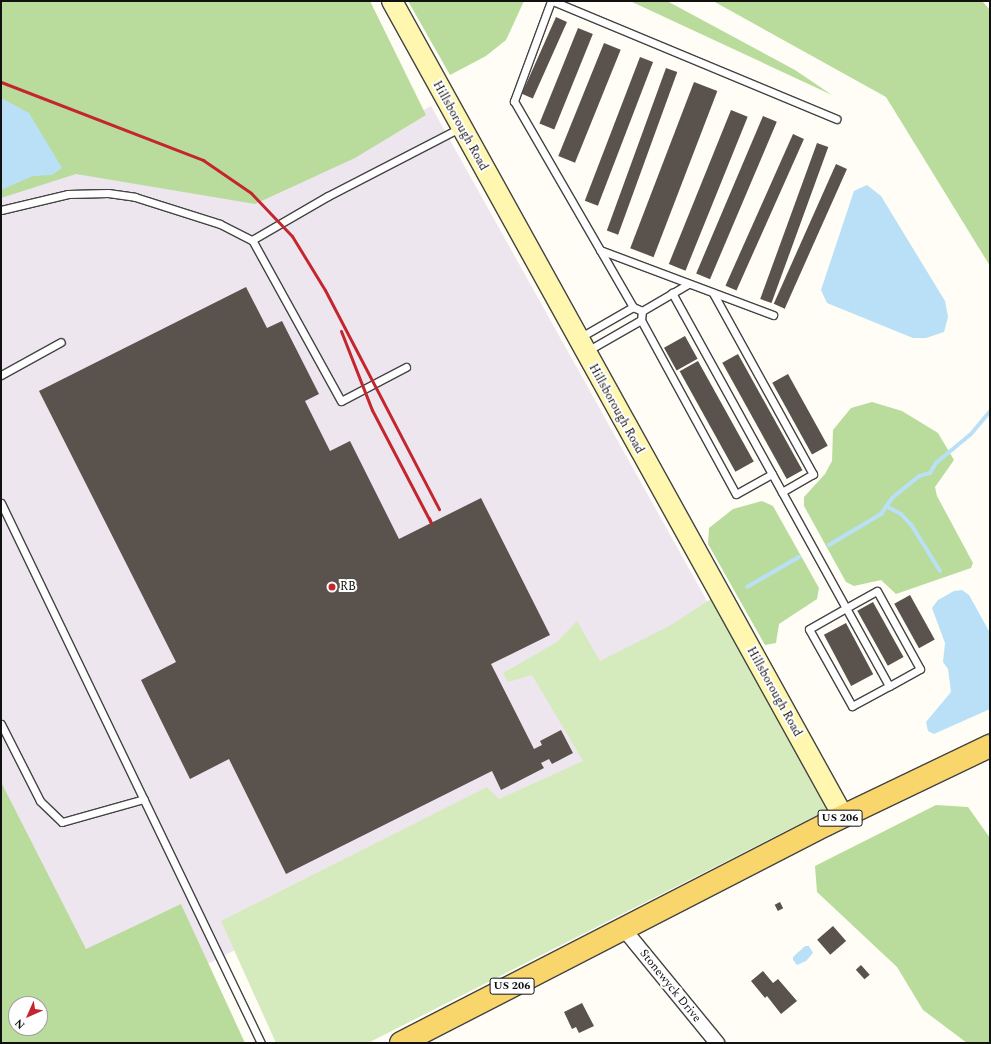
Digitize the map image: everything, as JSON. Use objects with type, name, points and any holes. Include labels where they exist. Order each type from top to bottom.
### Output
[{"type":"main road","name":"US 206","points":[[401,1043],[843,816],[990,746]]},
{"type":"street","name":"Hillsborough Road","points":[[392,1],[581,346],[843,816]]},
{"type":"street","name":"Stonewyck Drive","points":[[623,928],[717,1043]]},
{"type":"lane","points":[[642,311],[633,307],[514,101],[552,1],[836,119]]},
{"type":"lane","points":[[252,240],[328,196],[460,127]]},
{"type":"lane","points":[[1,210],[68,194],[108,192],[135,197],[220,224],[252,240],[341,401],[406,367]]},
{"type":"lane","points":[[600,250],[772,315]]},
{"type":"lane","points":[[642,311],[688,284]]},
{"type":"lane","points":[[672,293],[889,686]]},
{"type":"lane","points":[[713,293],[813,474],[782,492]]},
{"type":"lane","points":[[581,346],[633,307]]},
{"type":"lane","points":[[642,311],[641,320],[736,494],[772,474]]},
{"type":"lane","points":[[581,346],[641,320]]},
{"type":"lane","points":[[1,375],[61,342]]},
{"type":"lane","points":[[1,503],[261,1043]]},
{"type":"lane","points":[[877,591],[920,669],[852,706],[809,628],[846,608],[877,591]]},
{"type":"lane","points":[[1,724],[40,801],[62,822],[144,799]]},
{"type":"shaded area","points":[[431,106],[755,687],[101,1018],[1,827],[1,180],[65,145],[277,190]]},
{"type":"green space","points":[[1,1],[370,1],[426,115],[355,158],[255,204],[76,174],[1,198]]},
{"type":"green space","points":[[408,1],[524,1],[506,40],[486,56],[450,75]]},
{"type":"green space","points":[[630,1],[667,1],[795,70],[832,95]]},
{"type":"green space","points":[[713,1],[982,1],[990,10],[990,266],[886,97]]},
{"type":"green space","points":[[872,402],[902,411],[938,433],[954,460],[935,487],[937,496],[973,563],[971,568],[896,594],[881,580],[854,586],[846,582],[804,506],[804,497],[825,474],[832,461],[833,430],[851,408]]},
{"type":"green space","points":[[762,501],[773,506],[819,588],[817,599],[779,624],[776,643],[765,645],[708,544],[709,528],[733,509]]},
{"type":"green space","points":[[711,599],[827,810],[368,1043],[276,1043],[221,921],[487,787],[499,799],[583,761],[532,675],[508,682],[503,673],[557,642],[577,621],[600,661],[671,625]]},
{"type":"green space","points":[[1,782],[86,949],[181,904],[245,1043],[1,1043]]},
{"type":"green space","points":[[936,805],[968,807],[990,838],[990,1043],[967,1043],[923,1010],[897,967],[817,892],[815,866]]},
{"type":"water","points":[[1,98],[29,113],[62,168],[52,175],[33,176],[1,190]]},
{"type":"water","points":[[867,185],[881,196],[945,301],[948,317],[944,332],[926,338],[913,338],[827,303],[821,290],[854,191]]},
{"type":"water","points":[[962,590],[969,595],[990,633],[990,709],[934,734],[928,731],[926,722],[951,692],[948,669],[943,662],[945,643],[932,608],[938,600],[954,591]]},
{"type":"water","points":[[805,946],[809,946],[813,953],[806,961],[797,965],[793,960],[793,957]]},
{"type":"building","points":[[556,17],[567,22],[533,99],[522,94]]},
{"type":"building","points":[[578,28],[593,34],[554,129],[539,123]]},
{"type":"building","points":[[604,43],[621,50],[575,163],[558,156]]},
{"type":"building","points":[[640,57],[653,62],[598,206],[585,201]]},
{"type":"building","points":[[666,68],[677,72],[618,235],[607,231]]},
{"type":"building","points":[[694,82],[717,91],[654,257],[630,248]]},
{"type":"building","points":[[731,110],[748,117],[686,271],[669,264]]},
{"type":"building","points":[[763,116],[777,122],[710,279],[696,273]]},
{"type":"building","points":[[793,134],[804,139],[736,291],[725,286]]},
{"type":"building","points":[[817,143],[828,147],[772,303],[760,299]]},
{"type":"building","points":[[836,164],[847,169],[785,309],[774,304]]},
{"type":"building","name":"RB","points":[[246,287],[267,328],[282,321],[319,394],[305,401],[330,451],[350,441],[399,539],[481,498],[550,635],[491,664],[534,749],[542,745],[540,741],[561,730],[573,753],[552,764],[549,759],[541,763],[544,768],[501,790],[492,771],[286,874],[229,759],[190,779],[141,680],[176,662],[39,391]]},
{"type":"building","points":[[685,336],[698,359],[677,370],[664,348]]},
{"type":"building","points":[[738,354],[802,470],[787,479],[722,363]]},
{"type":"building","points":[[698,361],[754,462],[735,472],[680,371]]},
{"type":"building","points":[[788,374],[828,446],[812,454],[772,383]]},
{"type":"building","points":[[910,595],[935,640],[919,648],[894,604]]},
{"type":"building","points":[[873,602],[904,657],[888,666],[857,611]]},
{"type":"building","points":[[846,623],[873,674],[851,686],[824,635]]},
{"type":"building","points":[[780,902],[783,908],[778,911],[775,905]]},
{"type":"building","points":[[833,926],[846,941],[830,955],[817,940]]},
{"type":"building","points":[[861,965],[870,975],[864,979],[856,970]]},
{"type":"building","points":[[763,971],[773,983],[778,979],[797,1001],[781,1014],[767,996],[765,998],[751,981]]},
{"type":"building","points":[[582,1003],[594,1026],[579,1033],[576,1027],[572,1029],[564,1012]]},
{"type":"waterway","points":[[829,545],[881,514],[892,498],[919,476],[930,473],[936,463],[971,434],[990,411]]},
{"type":"waterway","points":[[886,506],[901,514],[912,526],[940,571]]},
{"type":"waterway","points":[[747,587],[799,557]]},
{"type":"railway","points":[[1,82],[203,160],[251,193],[292,236],[325,290],[439,509]]},
{"type":"railway","points":[[341,331],[372,410],[431,523],[429,518]]},
{"type":"place","name":"RB","points":[[332,587]]}]
